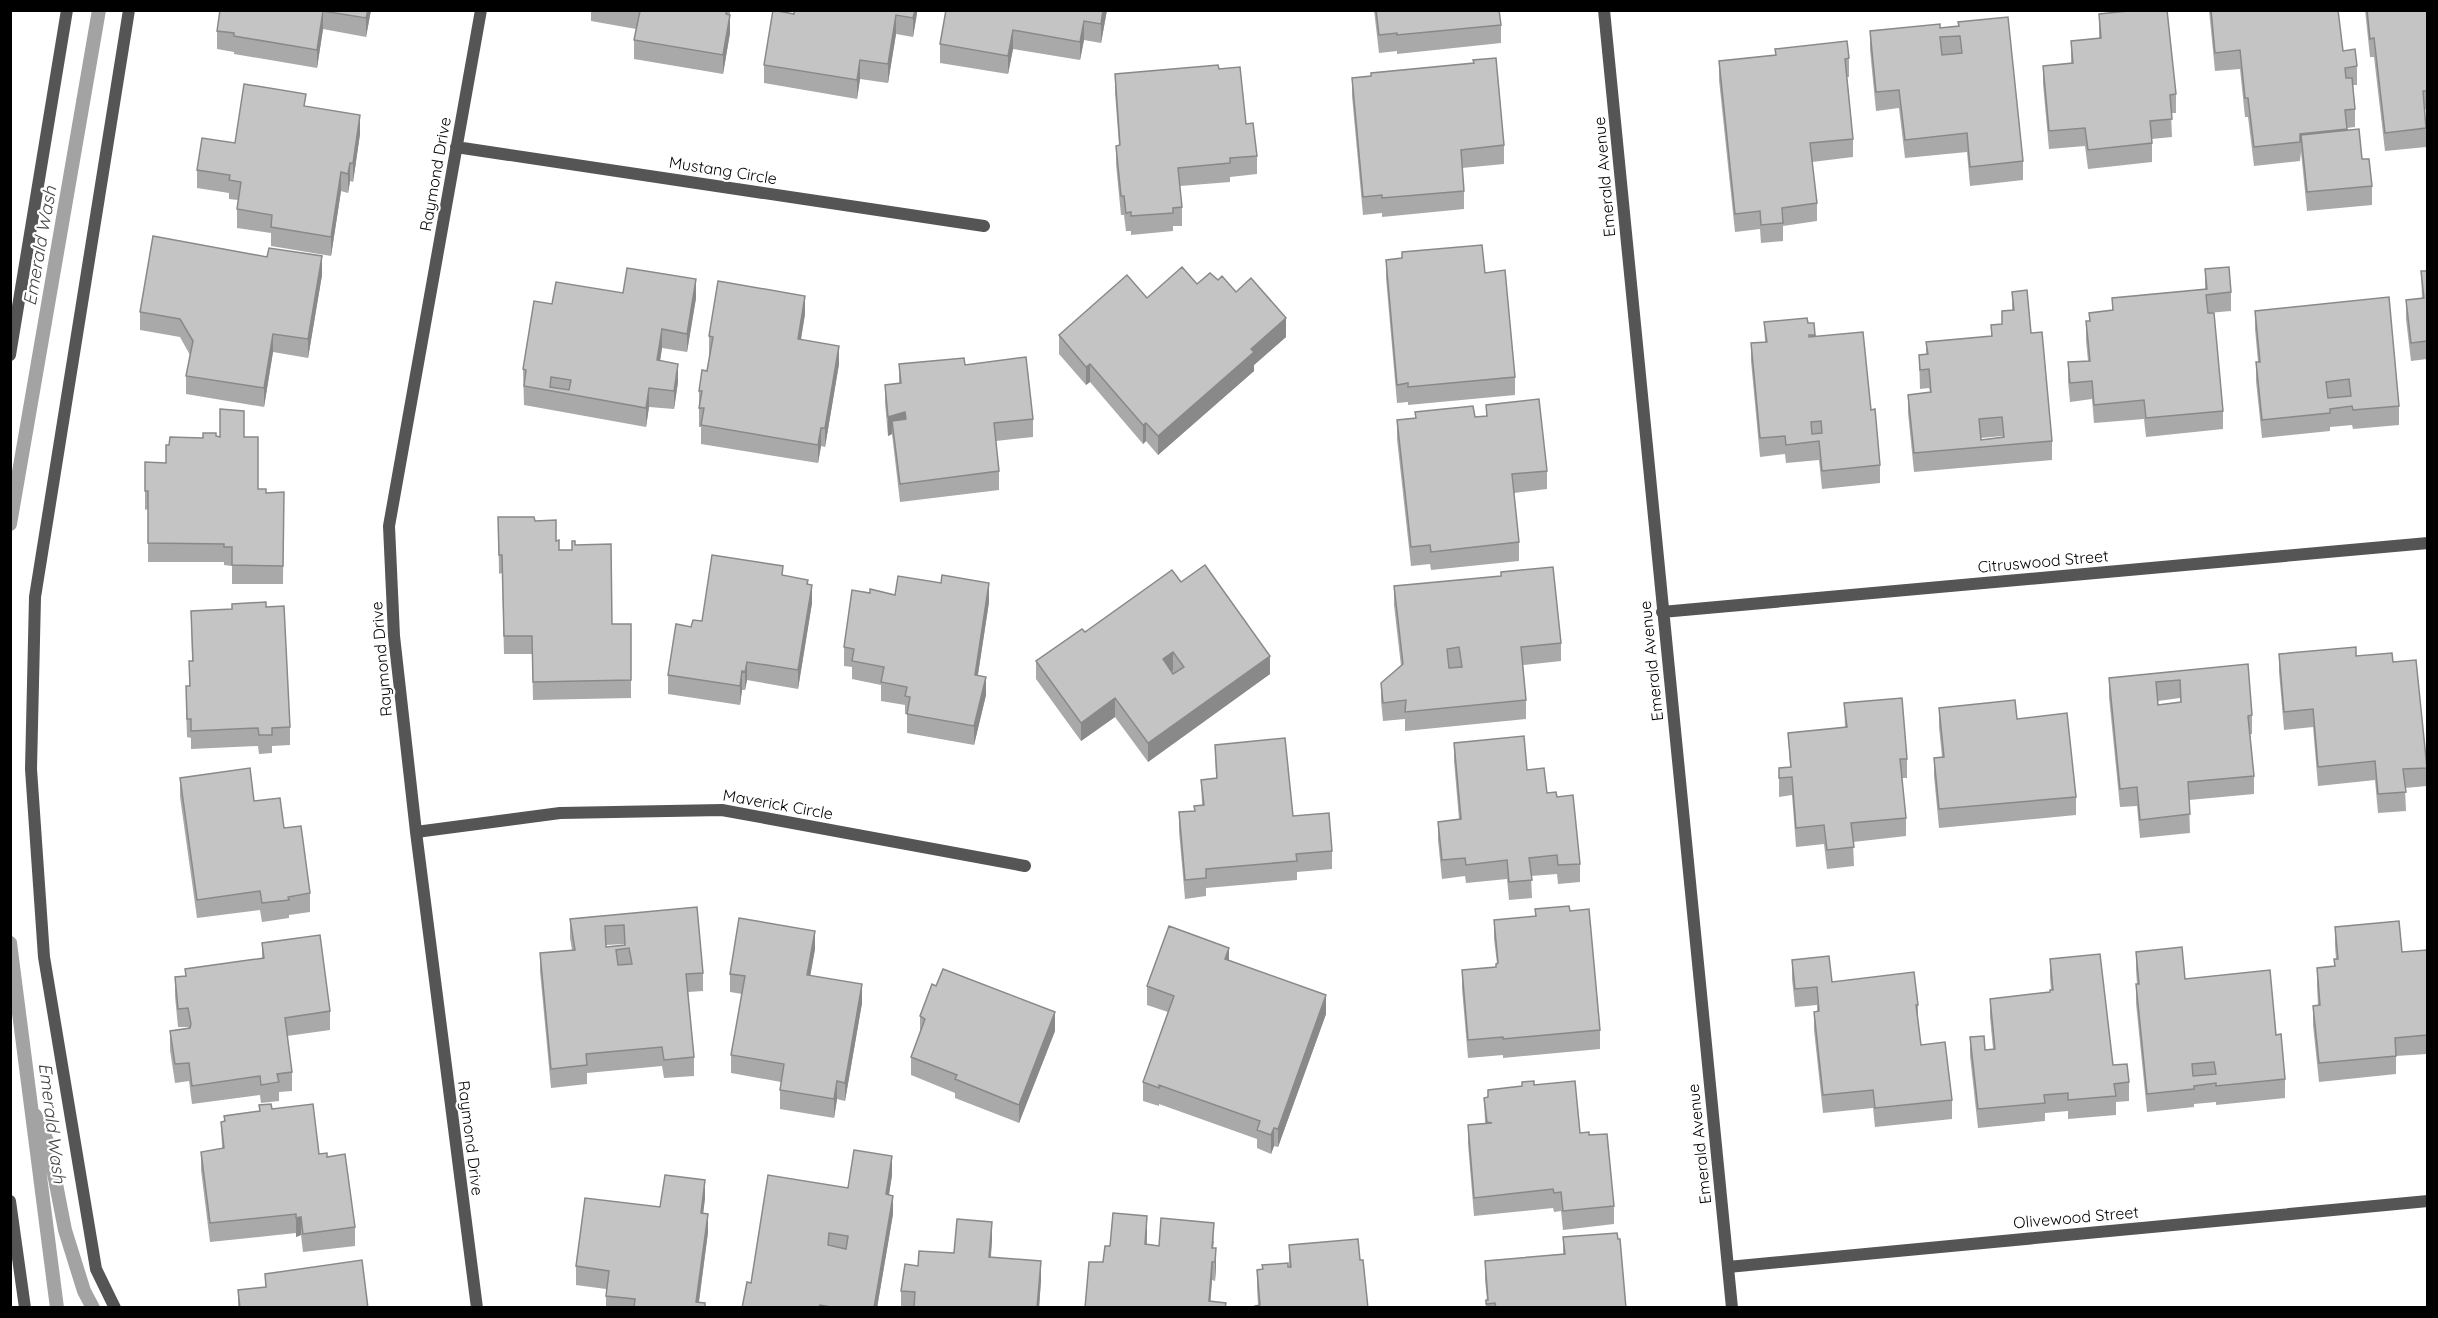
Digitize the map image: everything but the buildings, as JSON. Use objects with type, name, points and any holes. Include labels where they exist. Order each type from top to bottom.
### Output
[{"type":"street","points":[[10,355],[67,10]]},
{"type":"street","points":[[115,1308],[96,1269],[44,957],[31,769],[35,597],[129,10]]},
{"type":"street","name":"Raymond Drive","points":[[477,1308],[416,832],[394,636],[389,526],[481,10]]},
{"type":"street","name":"Emerald Avenue","points":[[1604,10],[1732,1308]]},
{"type":"street","name":"Mustang Circle","points":[[456,147],[984,226]]},
{"type":"street","name":"Citruswood Street","points":[[1662,612],[2427,543]]},
{"type":"street","name":"Maverick Circle","points":[[416,832],[560,813],[722,810],[1025,866]]},
{"type":"street","points":[[10,1201],[25,1308]]},
{"type":"street","name":"Olivewood Street","points":[[1728,1267],[2427,1201]]},
{"type":"waterway","name":"Emerald Wash","points":[[10,524],[99,10]]},
{"type":"waterway","name":"Emerald Wash","points":[[10,943],[57,1308]]},
{"type":"waterway","points":[[35,1115],[48,1143],[65,1230],[84,1291],[93,1308]]}]
